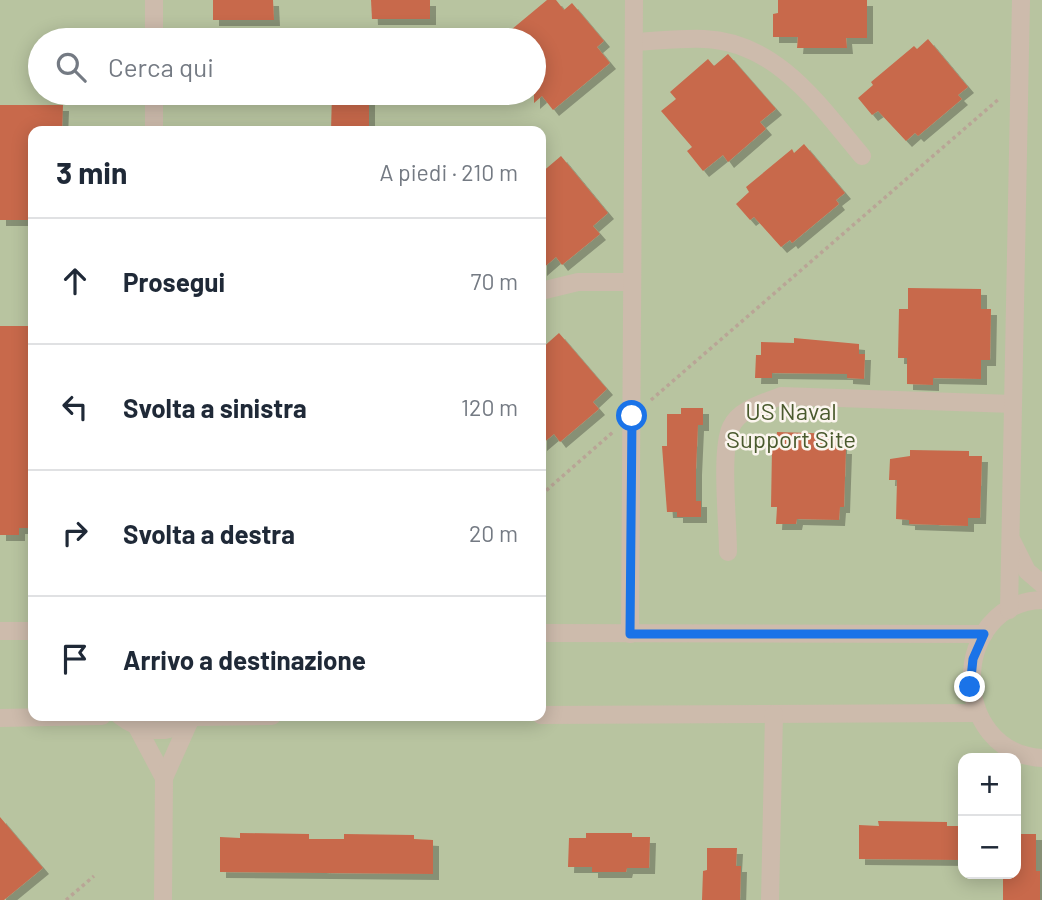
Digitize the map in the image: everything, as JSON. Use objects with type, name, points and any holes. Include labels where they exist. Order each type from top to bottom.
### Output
[{"type":"street","points":[[154,0],[154,28]]},
{"type":"street","points":[[630,634],[634,0]]},
{"type":"street","points":[[1009,610],[1021,0]]},
{"type":"street","points":[[634,42],[704,39],[730,43],[759,53],[807,91],[862,156]]},
{"type":"street","points":[[154,105],[155,126]]},
{"type":"street","points":[[546,290],[578,282],[632,282]]},
{"type":"street","points":[[728,552],[726,452],[732,426],[751,408],[781,397],[1013,404]]},
{"type":"street","points":[[1011,538],[1027,571],[1042,584]]},
{"type":"street","points":[[1042,600],[1009,610],[984,634],[973,659],[970,687],[978,713],[992,735],[1013,750],[1042,758]]},
{"type":"street","points":[[0,631],[28,631]]},
{"type":"street","points":[[546,633],[984,634]]},
{"type":"street","points":[[546,715],[978,713]]},
{"type":"street","points":[[770,900],[774,714]]},
{"type":"street","points":[[0,718],[28,717]]},
{"type":"street","points":[[128,721],[137,727],[163,731],[186,721]]},
{"type":"street","points":[[163,900],[164,778],[192,721]]},
{"type":"street","points":[[137,727],[164,778]]},
{"type":"path","points":[[546,491],[1019,81]]},
{"type":"path","points":[[66,900],[94,876]]},
{"type":"green space","name":"US Naval Support Site","points":[[0,0],[1042,0],[1042,900],[0,900]]},
{"type":"building","points":[[213,0],[273,0],[274,20],[213,20]]},
{"type":"building","points":[[371,0],[430,0],[430,19],[372,19]]},
{"type":"building","points":[[547,0],[556,0],[564,10],[572,3],[604,41],[597,47],[610,63],[553,110],[546,101],[546,28],[513,28]]},
{"type":"building","points":[[778,0],[867,0],[867,38],[846,38],[847,48],[797,48],[798,37],[773,37],[773,14],[778,13]]},
{"type":"building","points":[[928,39],[968,87],[958,95],[962,99],[918,136],[915,133],[906,141],[878,111],[872,115],[858,98],[873,85],[871,82],[914,46],[917,49]]},
{"type":"building","points":[[728,54],[776,109],[760,122],[766,129],[728,162],[723,155],[703,171],[687,151],[692,147],[661,111],[676,99],[670,92],[708,59],[714,66]]},
{"type":"building","points":[[0,105],[63,105],[62,126],[28,126],[28,220],[0,220]]},
{"type":"building","points":[[332,105],[369,105],[369,126],[331,126]]},
{"type":"building","points":[[804,144],[845,193],[836,200],[839,204],[792,243],[790,240],[781,247],[754,217],[750,220],[736,204],[749,192],[746,187],[792,149],[794,153]]},
{"type":"building","points":[[561,156],[608,213],[593,226],[600,234],[562,265],[556,257],[546,266],[546,169]]},
{"type":"building","points":[[908,288],[981,289],[981,309],[991,309],[990,360],[981,360],[981,379],[933,378],[933,385],[907,384],[907,358],[898,358],[899,309],[908,309]]},
{"type":"building","points":[[0,326],[28,326],[28,528],[19,528],[19,535],[0,535]]},
{"type":"building","points":[[559,333],[607,389],[593,402],[599,409],[560,442],[554,434],[546,441],[546,345]]},
{"type":"building","points":[[794,338],[859,344],[859,354],[865,354],[864,379],[847,378],[847,374],[772,373],[772,378],[755,378],[756,355],[761,355],[761,342],[794,343]]},
{"type":"building","points":[[681,408],[703,408],[703,425],[698,425],[696,469],[696,501],[701,501],[701,517],[677,517],[677,512],[667,512],[662,446],[667,446],[667,414],[681,414]]},
{"type":"building","points":[[777,432],[841,434],[841,448],[846,448],[844,507],[840,507],[839,520],[797,519],[796,524],[776,524],[777,507],[771,507],[772,448],[776,448]]},
{"type":"building","points":[[910,450],[969,451],[969,456],[982,456],[980,518],[968,518],[968,526],[909,524],[909,520],[896,519],[897,480],[889,480],[890,459],[910,456]]},
{"type":"building","points":[[0,817],[43,868],[4,900],[0,900]]},
{"type":"building","points":[[878,821],[947,822],[947,826],[958,826],[958,860],[859,859],[859,825],[879,826]]},
{"type":"building","points":[[240,833],[309,834],[309,839],[344,839],[344,834],[414,835],[414,839],[433,840],[433,874],[220,872],[220,837],[240,838]]},
{"type":"building","points":[[586,833],[632,833],[632,837],[650,837],[649,868],[627,868],[626,872],[592,872],[592,867],[568,867],[569,838],[586,838]]},
{"type":"building","points":[[1021,834],[1036,834],[1036,871],[1040,871],[1040,900],[1003,900],[1003,879],[1021,879]]},
{"type":"building","points":[[707,848],[737,848],[736,866],[741,866],[740,900],[702,900],[703,871],[707,870]]},
{"type":"route","points":[[632,416],[630,634],[984,634],[973,659],[970,687]]}]
